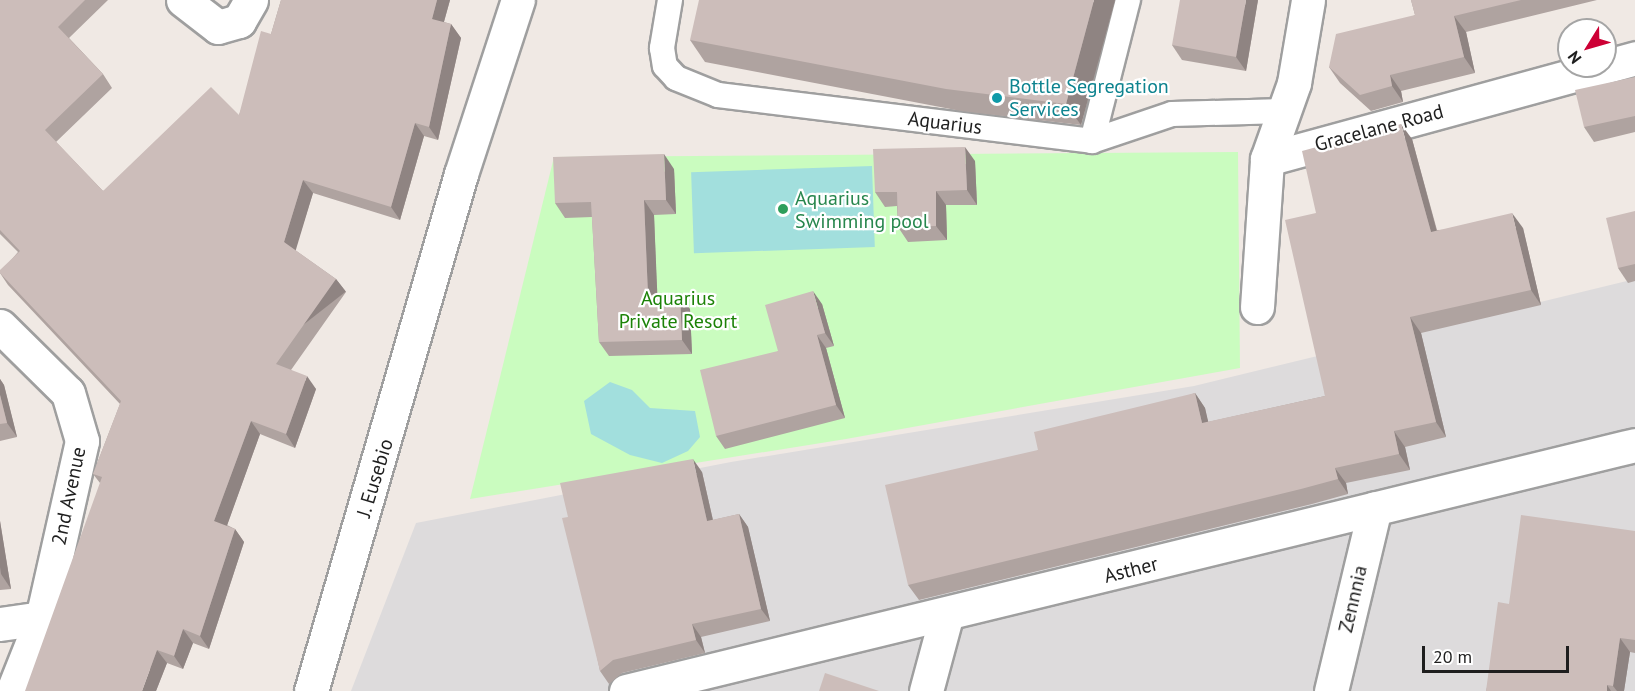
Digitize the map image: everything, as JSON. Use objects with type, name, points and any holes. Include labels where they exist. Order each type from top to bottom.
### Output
[{"type":"street","points":[[183,0],[218,27],[245,11]]},
{"type":"street","name":"J. Eusebio","points":[[311,691],[518,0]]},
{"type":"street","points":[[1257,307],[1267,159],[1284,111],[1308,0]]},
{"type":"street","name":"Gracelane Road","points":[[1267,159],[1635,58]]},
{"type":"street","name":"2nd Avenue","points":[[0,326],[68,393],[79,416],[82,441],[42,618],[13,691]]},
{"type":"street","name":"Asther","points":[[626,691],[946,617],[1375,508],[1635,446]]},
{"type":"street","name":"Zennnia","points":[[1331,691],[1375,508]]},
{"type":"street","points":[[926,691],[946,617]]},
{"type":"street","points":[[0,624],[42,618]]},
{"type":"lane","name":"Aquarius","points":[[670,0],[662,48],[665,66],[676,78],[718,95],[1092,141],[1172,114],[1284,111]]},
{"type":"lane","points":[[1092,141],[1128,0]]},
{"type":"shaded area","points":[[1635,279],[1635,691],[351,691],[416,523],[731,462],[1194,386]]},
{"type":"green space","name":"Aquarius Private Resort","points":[[1238,152],[1240,368],[846,439],[470,499],[554,157]]},
{"type":"water","name":"Aquarius Swimming pool","points":[[872,166],[875,247],[694,253],[691,172]]},
{"type":"water","points":[[610,382],[632,390],[650,408],[695,411],[700,437],[688,451],[662,463],[630,455],[591,434],[584,401]]},
{"type":"building","points":[[0,0],[85,0],[58,27],[103,74],[45,130],[103,191],[211,87],[239,115],[261,31],[271,34],[281,0],[437,0],[432,19],[451,24],[429,127],[415,123],[391,207],[303,180],[284,242],[336,279],[276,364],[307,376],[286,434],[251,421],[214,521],[235,529],[200,636],[183,629],[174,656],[157,650],[142,691],[25,691],[102,477],[93,474],[121,401],[0,273],[0,270],[20,251],[0,230]]},
{"type":"building","name":"Bottle Segregation Services","points":[[699,0],[1094,0],[1066,104],[946,89],[690,40]]},
{"type":"building","points":[[1180,0],[1246,0],[1236,57],[1172,45]]},
{"type":"building","points":[[1411,0],[1521,0],[1454,16],[1464,57],[1390,75],[1392,86],[1360,95],[1329,67],[1336,34],[1415,15]]},
{"type":"building","points":[[1635,77],[1635,116],[1584,127],[1575,90]]},
{"type":"building","points":[[1401,124],[1431,232],[1512,213],[1531,290],[1410,317],[1436,422],[1394,431],[1399,454],[1335,468],[1338,479],[908,585],[885,485],[1038,450],[1034,432],[1195,393],[1202,423],[1325,396],[1285,220],[1316,213],[1302,151]]},
{"type":"building","points":[[965,147],[967,190],[936,191],[936,226],[898,227],[897,192],[875,192],[873,149]]},
{"type":"building","points":[[664,154],[666,200],[644,200],[648,295],[680,294],[682,340],[599,342],[591,202],[555,203],[553,157]]},
{"type":"building","points":[[1635,211],[1635,264],[1618,268],[1606,218]]},
{"type":"building","points":[[813,291],[825,333],[817,335],[836,405],[716,436],[700,370],[778,351],[765,305]]},
{"type":"building","points":[[0,395],[7,423],[0,424]]},
{"type":"building","points":[[693,459],[707,521],[739,514],[761,609],[692,624],[696,640],[613,660],[600,671],[562,518],[568,517],[560,483]]},
{"type":"building","points":[[1521,515],[1635,531],[1635,640],[1620,638],[1613,686],[1607,685],[1607,691],[1486,691],[1498,602],[1509,604]]},
{"type":"building","points":[[825,673],[879,691],[819,691]]},
{"type":"place","name":"Bottle Segregation Services","points":[[997,98]]},
{"type":"place","name":"Aquarius Swimming pool","points":[[783,209]]}]
